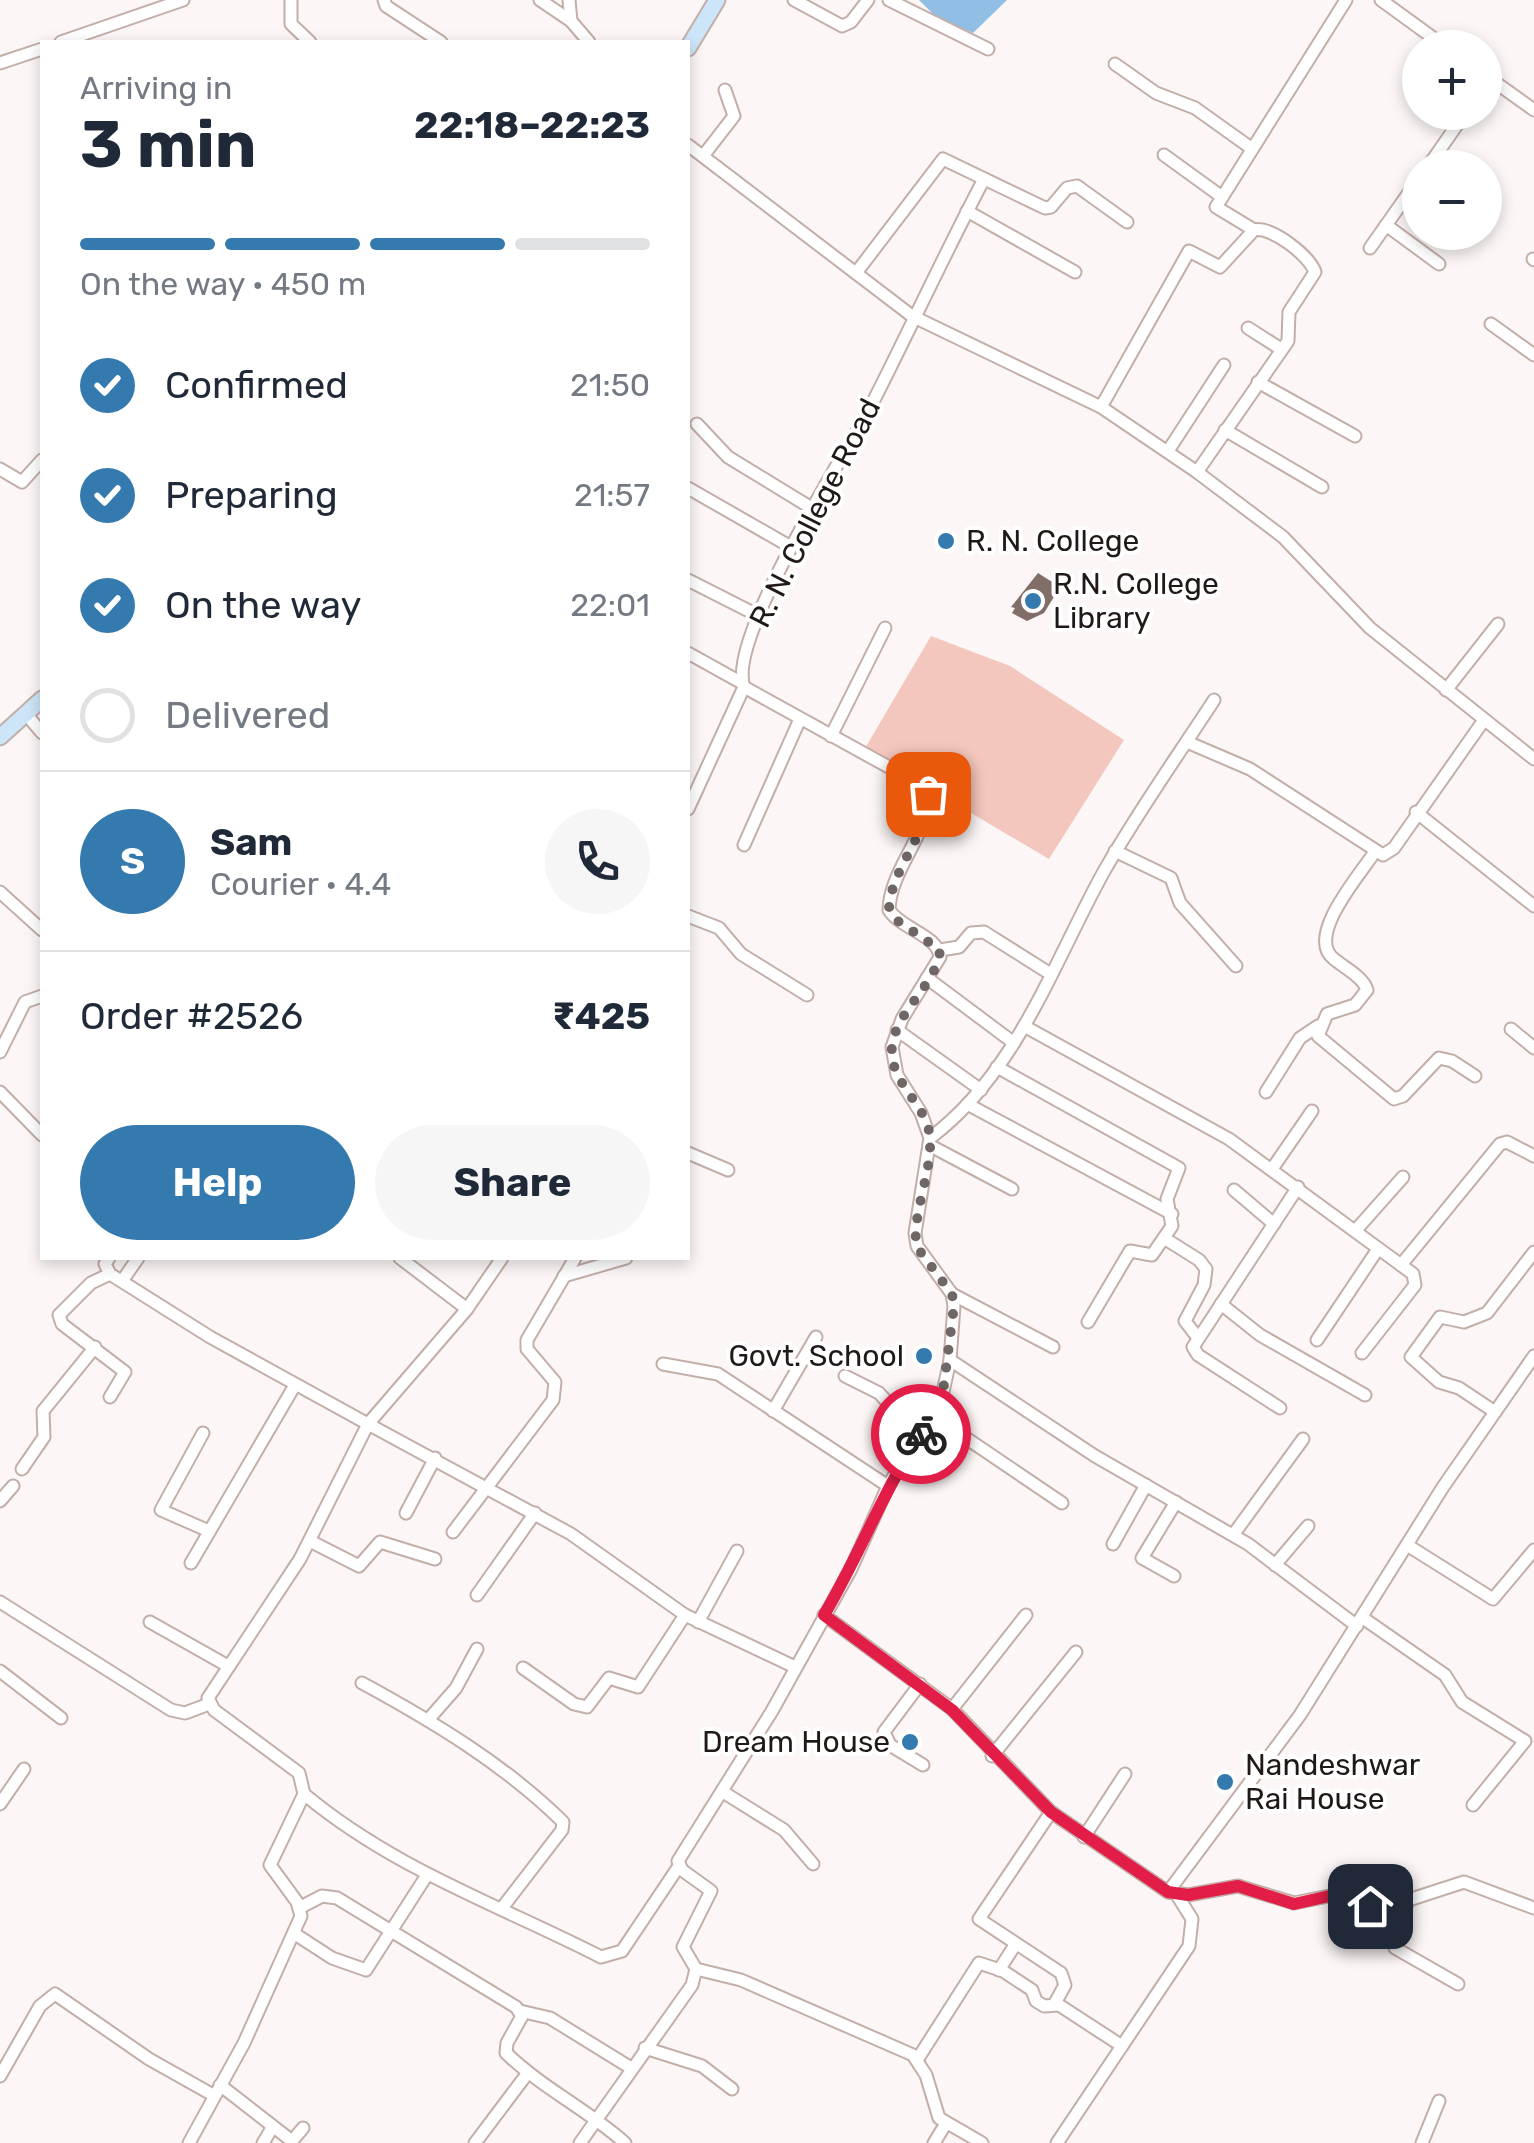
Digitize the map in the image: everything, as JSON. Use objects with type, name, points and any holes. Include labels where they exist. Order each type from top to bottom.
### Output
[{"type":"main road","points":[[690,44],[710,3]]},
{"type":"main road","points":[[0,737],[40,701]]},
{"type":"street","points":[[67,40],[183,0]]},
{"type":"street","points":[[291,0],[291,24],[308,40]]},
{"type":"street","points":[[384,0],[386,6],[438,40]]},
{"type":"street","points":[[540,0],[571,20],[588,40]]},
{"type":"street","points":[[569,0],[571,20]]},
{"type":"street","points":[[794,0],[842,26],[852,22],[868,0]]},
{"type":"street","points":[[889,0],[988,49]]},
{"type":"street","points":[[1197,472],[1290,336],[1289,312],[1312,278],[1314,266],[1268,231],[1254,230],[1216,208],[1346,0]]},
{"type":"street","points":[[1381,0],[1400,5],[1427,30]]},
{"type":"street","points":[[0,63],[40,49]]},
{"type":"street","points":[[1115,64],[1156,93],[1195,108],[1250,148]]},
{"type":"street","points":[[1502,89],[1534,110]]},
{"type":"street","points":[[703,156],[734,116],[725,90]]},
{"type":"street","points":[[690,146],[912,316],[1101,408],[1197,472],[1282,537],[1370,628],[1534,760]]},
{"type":"street","points":[[1164,155],[1222,196]]},
{"type":"street","points":[[856,273],[938,162],[951,160],[1045,208],[1052,208],[1067,188],[1077,186],[1127,222]]},
{"type":"street","name":"R. N. College Road","points":[[690,804],[743,685],[742,664],[791,547],[874,400],[912,316],[984,179]]},
{"type":"street","points":[[1370,248],[1402,202]]},
{"type":"street","points":[[967,211],[1075,272]]},
{"type":"street","points":[[1386,224],[1439,264]]},
{"type":"street","points":[[1101,408],[1189,251],[1226,265],[1254,230]]},
{"type":"street","points":[[1491,324],[1534,355]]},
{"type":"street","points":[[1248,328],[1281,349]]},
{"type":"street","points":[[1168,451],[1224,365]]},
{"type":"street","points":[[1258,382],[1354,436]]},
{"type":"street","points":[[697,424],[728,457],[813,509]]},
{"type":"street","points":[[1225,430],[1322,488]]},
{"type":"street","points":[[0,469],[22,482],[40,462]]},
{"type":"street","points":[[690,488],[791,547]]},
{"type":"street","points":[[690,581],[759,616]]},
{"type":"street","points":[[1446,690],[1498,624]]},
{"type":"street","points":[[830,736],[885,628]]},
{"type":"street","points":[[690,659],[914,781],[928,794],[926,814],[895,884],[889,910],[895,919],[940,950],[959,946],[971,933],[984,932],[1049,972]]},
{"type":"street","points":[[930,1142],[970,1105],[1014,1044],[1116,852],[1214,700]]},
{"type":"street","points":[[26,714],[40,731]]},
{"type":"street","points":[[744,844],[800,719]]},
{"type":"street","points":[[1187,742],[1250,769],[1374,852],[1390,853],[1484,720]]},
{"type":"street","points":[[1416,812],[1534,906]]},
{"type":"street","points":[[1116,852],[1170,878],[1180,903],[1236,966]]},
{"type":"street","points":[[1266,1092],[1296,1043],[1332,1010],[1359,1003],[1366,990],[1364,982],[1328,954],[1323,942],[1327,926],[1374,852]]},
{"type":"street","points":[[0,892],[40,928]]},
{"type":"street","points":[[690,917],[719,928],[742,954],[807,995]]},
{"type":"street","points":[[940,950],[896,1030],[893,1062],[930,1142],[916,1246],[952,1294],[1053,1346]]},
{"type":"street","points":[[928,978],[1014,1044]]},
{"type":"street","points":[[0,1052],[25,1002],[40,997]]},
{"type":"street","points":[[1024,1026],[1214,1130],[1272,1168],[1414,1274],[1415,1285],[1362,1353]]},
{"type":"street","points":[[1318,1026],[1322,1040],[1394,1099],[1403,1096],[1439,1058],[1452,1061],[1474,1076]]},
{"type":"street","points":[[1511,1029],[1534,1048]]},
{"type":"street","points":[[896,1030],[981,1090]]},
{"type":"street","points":[[997,1067],[1176,1164],[1178,1174],[1167,1199],[1172,1214],[1164,1238],[1152,1254],[1130,1252],[1088,1322]]},
{"type":"street","points":[[0,1092],[40,1134]]},
{"type":"street","points":[[970,1105],[1172,1214]]},
{"type":"street","points":[[1272,1168],[1312,1112]]},
{"type":"street","points":[[930,1142],[1012,1189]]},
{"type":"street","points":[[1401,1265],[1500,1144],[1507,1142],[1534,1156]]},
{"type":"street","points":[[690,1154],[728,1170]]},
{"type":"street","points":[[1356,1230],[1403,1176]]},
{"type":"street","points":[[1280,1408],[1194,1351],[1198,1338],[1298,1188]]},
{"type":"street","points":[[1234,1190],[1274,1224]]},
{"type":"street","points":[[1164,1238],[1199,1260],[1206,1270],[1204,1285],[1185,1321],[1198,1338]]},
{"type":"street","points":[[1317,1340],[1378,1249]]},
{"type":"street","points":[[1494,1412],[1459,1388],[1439,1382],[1411,1357],[1440,1317],[1464,1322],[1487,1313],[1534,1252]]},
{"type":"street","points":[[108,1260],[104,1264],[116,1278],[294,1385],[535,1513],[698,1622],[794,1667]]},
{"type":"street","points":[[110,1397],[126,1372],[62,1324],[59,1315],[91,1282],[116,1278],[136,1260]]},
{"type":"street","points":[[403,1260],[467,1308]]},
{"type":"street","points":[[209,1704],[213,1688],[310,1540],[368,1424],[467,1308],[501,1260]]},
{"type":"street","points":[[452,1532],[554,1400],[554,1382],[527,1349],[527,1340],[574,1260]]},
{"type":"street","points":[[564,1276],[619,1260]]},
{"type":"street","points":[[304,1794],[352,1831],[455,1892],[502,1908],[600,1956],[616,1956],[724,1792],[866,1538],[888,1486],[932,1415],[950,1360],[952,1294]]},
{"type":"street","points":[[1221,1304],[1260,1335],[1365,1395]]},
{"type":"street","points":[[773,1410],[816,1337]]},
{"type":"street","points":[[22,1469],[44,1438],[43,1412],[95,1348]]},
{"type":"street","points":[[1172,1893],[1277,1747],[1534,1356]]},
{"type":"street","points":[[950,1360],[1146,1485],[1233,1535],[1445,1676],[1462,1702],[1525,1741],[1473,1805]]},
{"type":"street","points":[[663,1364],[710,1371],[888,1486]]},
{"type":"street","points":[[844,1376],[879,1393],[902,1418],[924,1430]]},
{"type":"street","points":[[191,1563],[294,1385]]},
{"type":"street","points":[[932,1415],[1062,1503]]},
{"type":"street","points":[[203,1433],[161,1510],[208,1531]]},
{"type":"street","points":[[1233,1535],[1303,1440]]},
{"type":"street","points":[[406,1512],[434,1458]]},
{"type":"street","points":[[1113,1544],[1146,1485]]},
{"type":"street","points":[[0,1500],[13,1486]]},
{"type":"street","points":[[1174,1576],[1142,1558],[1176,1502]]},
{"type":"street","points":[[478,1595],[535,1513]]},
{"type":"street","points":[[1275,1565],[1308,1526]]},
{"type":"street","points":[[310,1540],[359,1566],[380,1542],[435,1558]]},
{"type":"street","points":[[1407,1545],[1493,1599],[1534,1550]]},
{"type":"street","points":[[698,1622],[738,1550]]},
{"type":"street","points":[[0,1602],[171,1710],[185,1713],[209,1704]]},
{"type":"street","points":[[523,1668],[574,1704],[587,1707],[609,1678],[638,1687],[686,1615]]},
{"type":"street","points":[[824,1615],[952,1710],[992,1756],[1051,1812],[1172,1893],[1192,1919],[1188,1946],[1056,2143]]},
{"type":"street","points":[[952,1710],[1026,1615]]},
{"type":"street","points":[[150,1622],[228,1666]]},
{"type":"street","points":[[428,1720],[456,1688],[477,1649]]},
{"type":"street","points":[[992,1756],[1076,1652]]},
{"type":"street","points":[[0,1671],[61,1718]]},
{"type":"street","points":[[362,1683],[428,1720],[543,1799],[563,1822],[562,1830],[502,1908]]},
{"type":"street","points":[[920,1684],[887,1725],[884,1738],[923,1766]]},
{"type":"street","points":[[189,2143],[295,1934],[299,1908],[270,1865],[304,1794],[299,1773],[209,1704]]},
{"type":"street","points":[[0,1804],[24,1769]]},
{"type":"street","points":[[1084,1836],[1126,1774]]},
{"type":"street","points":[[724,1792],[784,1830],[813,1864]]},
{"type":"street","points":[[917,2060],[979,1963],[1032,1990],[1036,2002],[1048,2007],[1054,2004],[1066,1978],[978,1920],[1051,1812]]},
{"type":"street","points":[[678,1866],[711,1891],[683,1947],[696,1969],[740,1980],[902,2049],[917,2060],[945,2124],[982,2143]]},
{"type":"street","points":[[295,1934],[332,1958],[366,1970],[427,1875]]},
{"type":"street","points":[[1172,1893],[1238,1886],[1294,1904],[1338,1894],[1378,1908],[1464,1882],[1534,1908]]},
{"type":"street","points":[[299,1908],[332,1896],[520,2011],[550,2018],[631,2068]]},
{"type":"street","points":[[1410,1898],[1393,1930],[1395,1948],[1458,1984]]},
{"type":"street","points":[[999,1970],[1016,1945]]},
{"type":"street","points":[[580,2143],[613,2102],[644,2048],[686,1994],[696,1969]]},
{"type":"street","points":[[0,2076],[40,2006],[55,1994],[149,2060],[217,2090],[294,2142],[303,2128]]},
{"type":"street","points":[[1054,2004],[1122,2046]]},
{"type":"street","points":[[520,2011],[522,2016],[505,2048],[527,2074],[597,2118],[625,2143]]},
{"type":"street","points":[[644,2048],[702,2066],[732,2089]]},
{"type":"street","points":[[476,2143],[527,2074]]},
{"type":"street","points":[[1422,2143],[1439,2101]]},
{"type":"street","points":[[934,2143],[945,2124]]},
{"type":"street","points":[[262,2143],[272,2128]]},
{"type":"shaded area","points":[[931,636],[1010,666],[1124,740],[1049,859],[864,750]]},
{"type":"water","points":[[919,0],[1007,0],[973,33],[936,17]]},
{"type":"building","name":"R.N. College Library","points":[[1038,573],[1060,587],[1044,613],[1027,621],[1012,613],[1015,608],[1011,607]]},
{"type":"way so far","points":[[921,1434],[943,1392],[954,1306],[952,1294],[916,1246],[930,1138],[921,1113],[897,1075],[892,1047],[896,1030],[936,965],[940,950],[895,919],[889,910],[895,884],[926,814],[928,794]]},
{"type":"place","name":"R. N. College","points":[[946,541]]},
{"type":"place","name":"R.N. College Library","points":[[1033,601]]},
{"type":"place","name":"Govt. School","points":[[924,1356]]},
{"type":"place","name":"Dream House","points":[[910,1742]]},
{"type":"place","name":"Nandeshwar Rai House","points":[[1225,1782]]},
{"type":"route","points":[[921,1434],[888,1486],[851,1569],[824,1615],[952,1710],[992,1756],[1051,1812],[1168,1892],[1188,1895],[1238,1886],[1294,1904],[1338,1894],[1352,1896],[1370,1906]]}]
